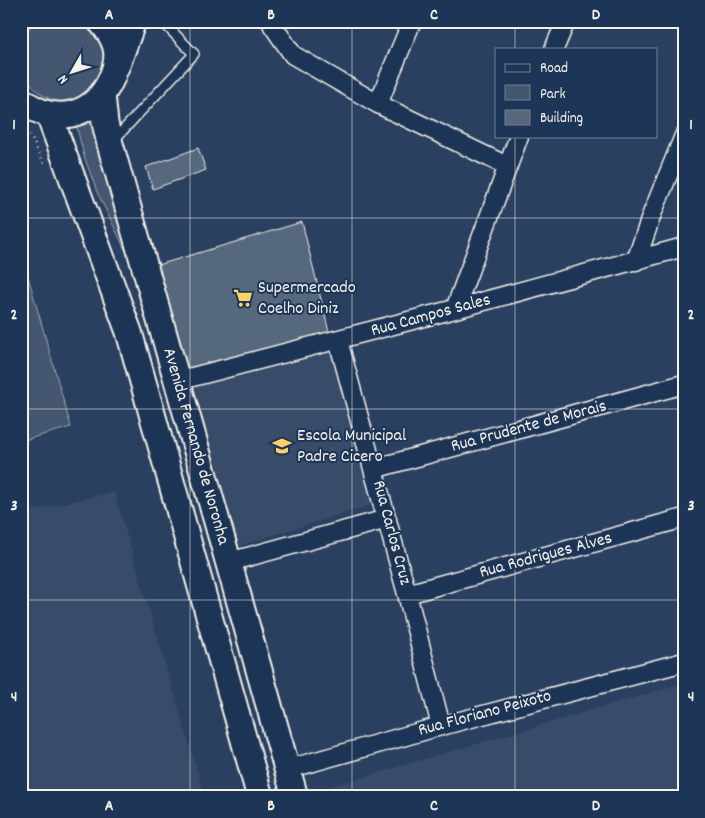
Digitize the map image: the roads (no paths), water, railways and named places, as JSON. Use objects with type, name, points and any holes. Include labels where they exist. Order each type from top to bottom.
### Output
[{"type":"main road","points":[[100,21],[116,44],[117,65]]},
{"type":"main road","points":[[21,101],[35,110],[53,126],[64,116],[92,105],[102,95],[117,65],[133,21]]},
{"type":"main road","name":"Avenida Fernando de Noronha","points":[[102,95],[105,123],[110,144],[295,797]]},
{"type":"main road","name":"Avenida Fernando de Noronha","points":[[53,126],[129,332],[260,797]]},
{"type":"main road","points":[[129,332],[159,369],[178,381]]},
{"type":"street","points":[[271,21],[293,55],[378,104],[507,166]]},
{"type":"street","points":[[378,104],[412,21]]},
{"type":"street","points":[[554,48],[566,21]]},
{"type":"street","points":[[636,261],[652,214],[684,136]]},
{"type":"street","points":[[455,309],[518,138]]},
{"type":"street","name":"Rua Campos Sales","points":[[178,381],[684,247]]},
{"type":"street","name":"Rua Carlos Cruz","points":[[338,340],[374,469],[441,726]]},
{"type":"street","name":"Rua Prudente de Morais","points":[[374,469],[684,384]]},
{"type":"street","name":"Rua Rodrigues Alves","points":[[407,594],[684,518]]},
{"type":"street","points":[[229,562],[387,519]]},
{"type":"street","name":"Rua Floriano Peixoto","points":[[288,769],[441,726],[684,662]]},
{"type":"lane","points":[[110,144],[194,54],[162,21]]},
{"type":"place","name":"Supermercado Coelho Diniz","points":[[243,298]]},
{"type":"place","name":"Escola Municipal Padre Cicero","points":[[282,446]]}]
